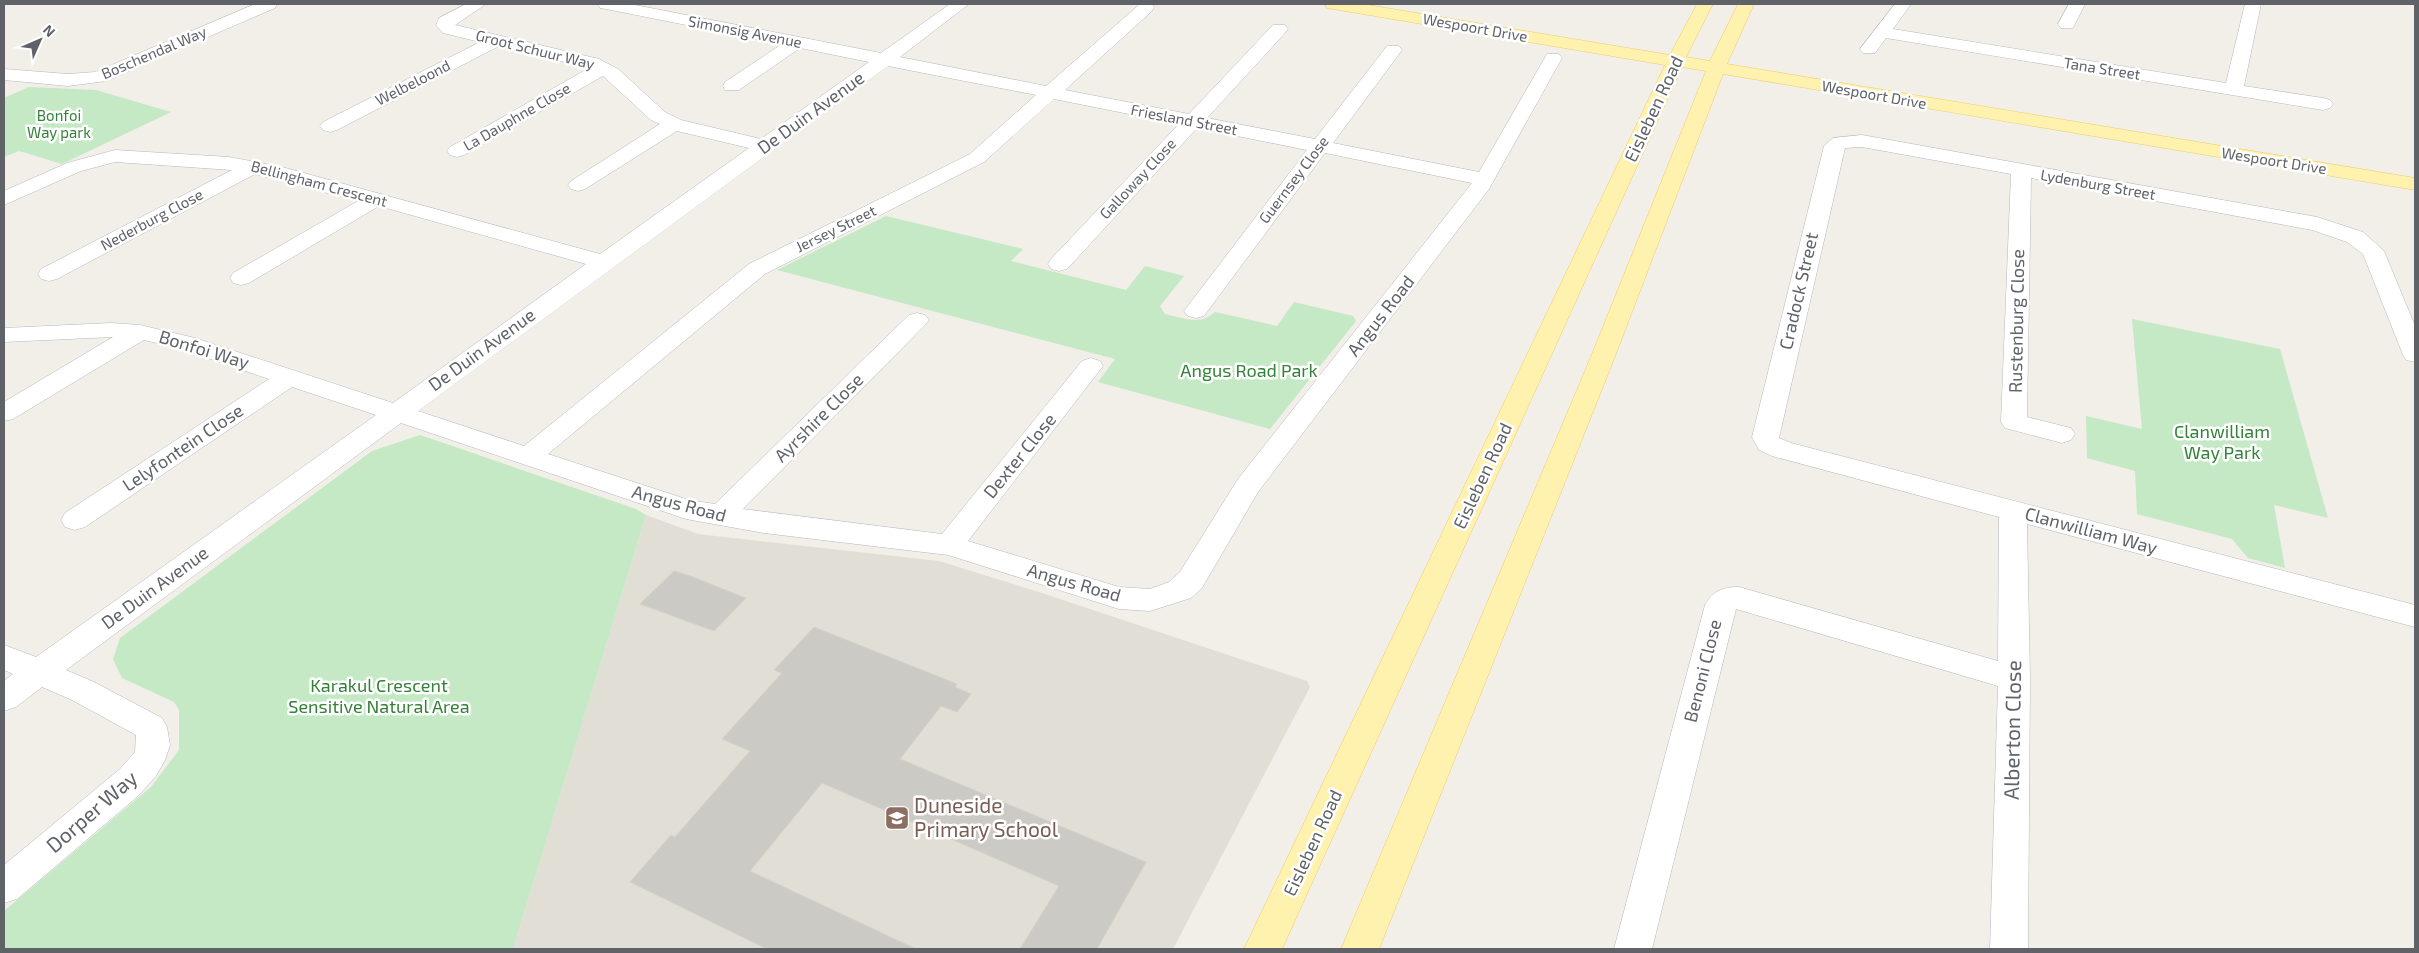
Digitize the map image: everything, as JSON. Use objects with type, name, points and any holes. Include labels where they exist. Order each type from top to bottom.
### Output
[{"type":"main road","name":"Wespoort Drive","points":[[1333,4],[1679,54]]},
{"type":"main road","name":"Wespoort Drive","points":[[1421,4],[1679,54],[2415,184]]},
{"type":"main road","name":"Eisleben Road","points":[[1263,949],[1679,54],[1705,4]]},
{"type":"main road","points":[[1360,949],[1590,386],[1720,61],[1746,4]]},
{"type":"main road","name":"Wespoort Drive","points":[[1720,61],[2415,168]]},
{"type":"street","name":"Boschendal Way","points":[[4,75],[68,80],[99,77],[263,4]]},
{"type":"street","name":"Groot Schuur Way","points":[[478,4],[453,16],[445,22],[445,26],[449,29],[495,41],[572,57],[603,68],[612,73],[658,116],[674,124],[766,146]]},
{"type":"street","name":"Simonsig Avenue","points":[[606,4],[884,60]]},
{"type":"street","name":"De Duin Avenue","points":[[4,698],[962,4]]},
{"type":"street","points":[[1869,49],[1903,4]]},
{"type":"street","points":[[2067,24],[2077,4]]},
{"type":"street","points":[[2234,89],[2253,4]]},
{"type":"street","name":"Jersey Street","points":[[528,456],[757,269],[976,158],[1146,7]]},
{"type":"street","name":"Galloway Close","points":[[1059,264],[1279,29]]},
{"type":"street","name":"Tana Street","points":[[1882,32],[1932,42],[2323,104]]},
{"type":"street","name":"Welbeloond","points":[[330,126],[495,41]]},
{"type":"street","points":[[732,86],[797,42]]},
{"type":"street","name":"Guernsey Close","points":[[1196,311],[1393,50]]},
{"type":"street","name":"Angus Road","points":[[397,412],[686,509],[720,516],[949,545],[1119,598],[1150,600],[1180,590],[1191,580],[1248,486],[1470,202],[1485,179],[1553,58]]},
{"type":"street","name":"Friesland Street","points":[[884,60],[1485,179]]},
{"type":"street","name":"La Dauphne Close","points":[[457,152],[603,68]]},
{"type":"street","points":[[578,185],[674,124]]},
{"type":"street","name":"Lydenburg Street","points":[[1840,142],[1862,141],[2317,224],[2355,237],[2365,244],[2378,259],[2415,355]]},
{"type":"street","name":"Cradock Street","points":[[1768,444],[1765,437],[1834,146],[1840,142]]},
{"type":"street","name":"Bellingham Crescent","points":[[4,199],[74,166],[115,156],[254,166],[604,262]]},
{"type":"street","name":"Nederburg Close","points":[[49,274],[254,166]]},
{"type":"street","name":"Rustenburg Close","points":[[2021,171],[2014,422],[2062,434]]},
{"type":"street","points":[[241,278],[376,199]]},
{"type":"street","name":"Ayrshire Close","points":[[720,516],[917,320]]},
{"type":"street","name":"Bonfoi Way","points":[[4,335],[111,330],[140,332],[186,343],[397,412]]},
{"type":"street","points":[[4,413],[140,332]]},
{"type":"street","name":"Dexter Close","points":[[949,545],[1091,366]]},
{"type":"street","name":"Lelyfontein Close","points":[[76,520],[290,377]]},
{"type":"street","name":"Clanwilliam Way","points":[[1768,444],[1782,450],[2415,616]]},
{"type":"street","name":"Alberton Close","points":[[2009,949],[2014,678],[2013,510]]},
{"type":"street","name":"Benoni Close","points":[[1633,949],[1720,605],[1724,600],[1739,598],[2014,678]]},
{"type":"street","points":[[4,657],[38,673]]},
{"type":"street","name":"Dorper Way","points":[[4,887],[126,786],[142,770],[151,754],[154,739],[150,727],[83,691],[38,673]]},
{"type":"shaded area","name":"Duneside Primary School","points":[[646,515],[698,534],[939,561],[1307,681],[1310,687],[1173,949],[513,949]]},
{"type":"green space","name":"Bonfoi Way park","points":[[29,87],[96,90],[171,112],[62,164],[19,151],[4,157],[4,98]]},
{"type":"green space","name":"Angus Road Park","points":[[886,216],[1023,249],[1011,261],[1126,290],[1145,266],[1184,276],[1160,306],[1165,314],[1185,319],[1204,319],[1215,312],[1277,326],[1294,302],[1353,316],[1356,321],[1270,429],[1098,382],[1115,359],[777,270]]},
{"type":"green space","name":"Clanwilliam Way Park","points":[[2132,319],[2280,349],[2328,518],[2274,505],[2285,568],[2248,558],[2232,539],[2137,514],[2135,471],[2087,458],[2086,416],[2142,429]]},
{"type":"green space","name":"Karakul Crescent Sensitive Natural Area","points":[[420,435],[636,509],[646,515],[513,949],[4,949],[4,911],[151,787],[179,750],[179,710],[174,702],[122,678],[113,659],[120,638],[372,451]]},
{"type":"building","points":[[674,571],[746,598],[714,631],[640,604]]},
{"type":"building","points":[[814,627],[957,684],[955,687],[971,694],[957,712],[941,706],[900,759],[1146,862],[1097,949],[1020,949],[1059,886],[822,783],[750,871],[916,949],[767,949],[630,882],[671,835],[675,837],[750,751],[722,739],[782,673],[774,670]]},
{"type":"place","name":"Duneside Primary School","points":[[897,818]]}]
